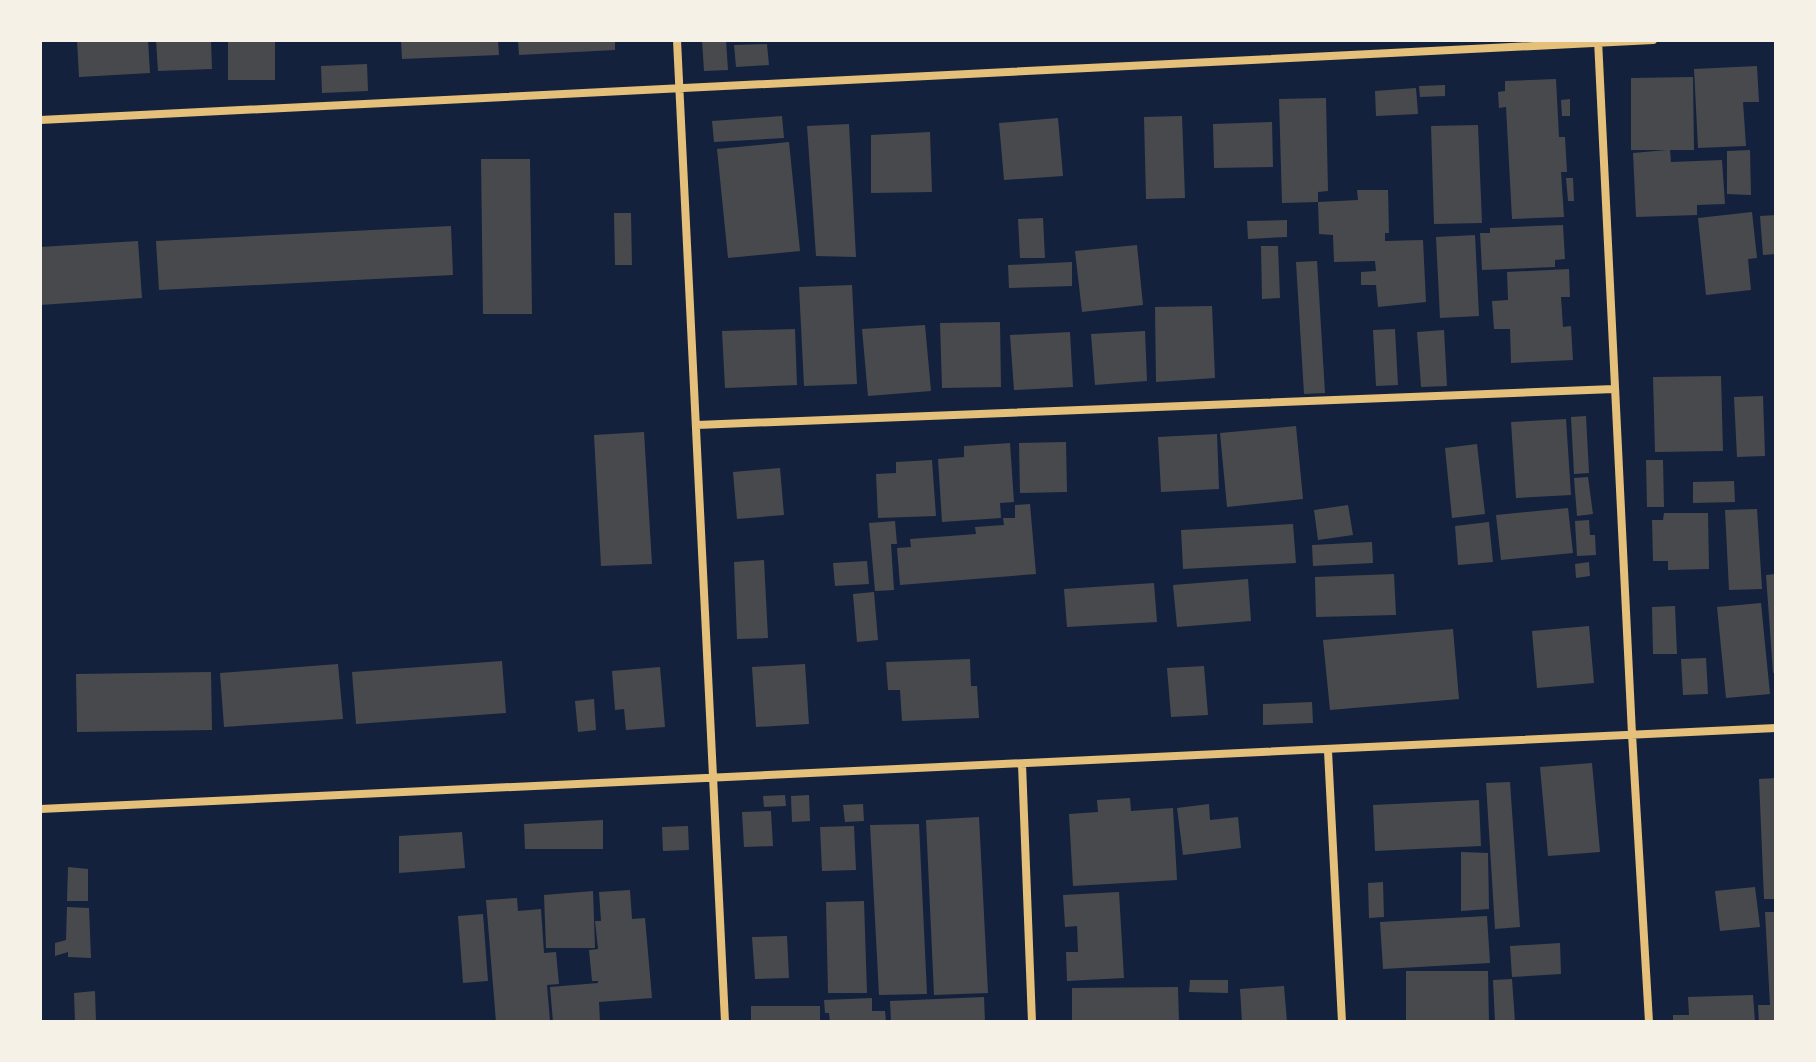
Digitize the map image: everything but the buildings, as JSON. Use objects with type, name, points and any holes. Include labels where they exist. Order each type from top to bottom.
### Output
[{"type":"street","points":[[677,40],[725,1022]]},
{"type":"street","points":[[40,120],[1653,40]]},
{"type":"street","points":[[1598,41],[1649,1022]]},
{"type":"street","points":[[697,425],[1614,389]]},
{"type":"street","points":[[40,809],[1776,728]]},
{"type":"street","points":[[1328,751],[1342,1022]]},
{"type":"street","points":[[1022,764],[1032,1022]]}]
